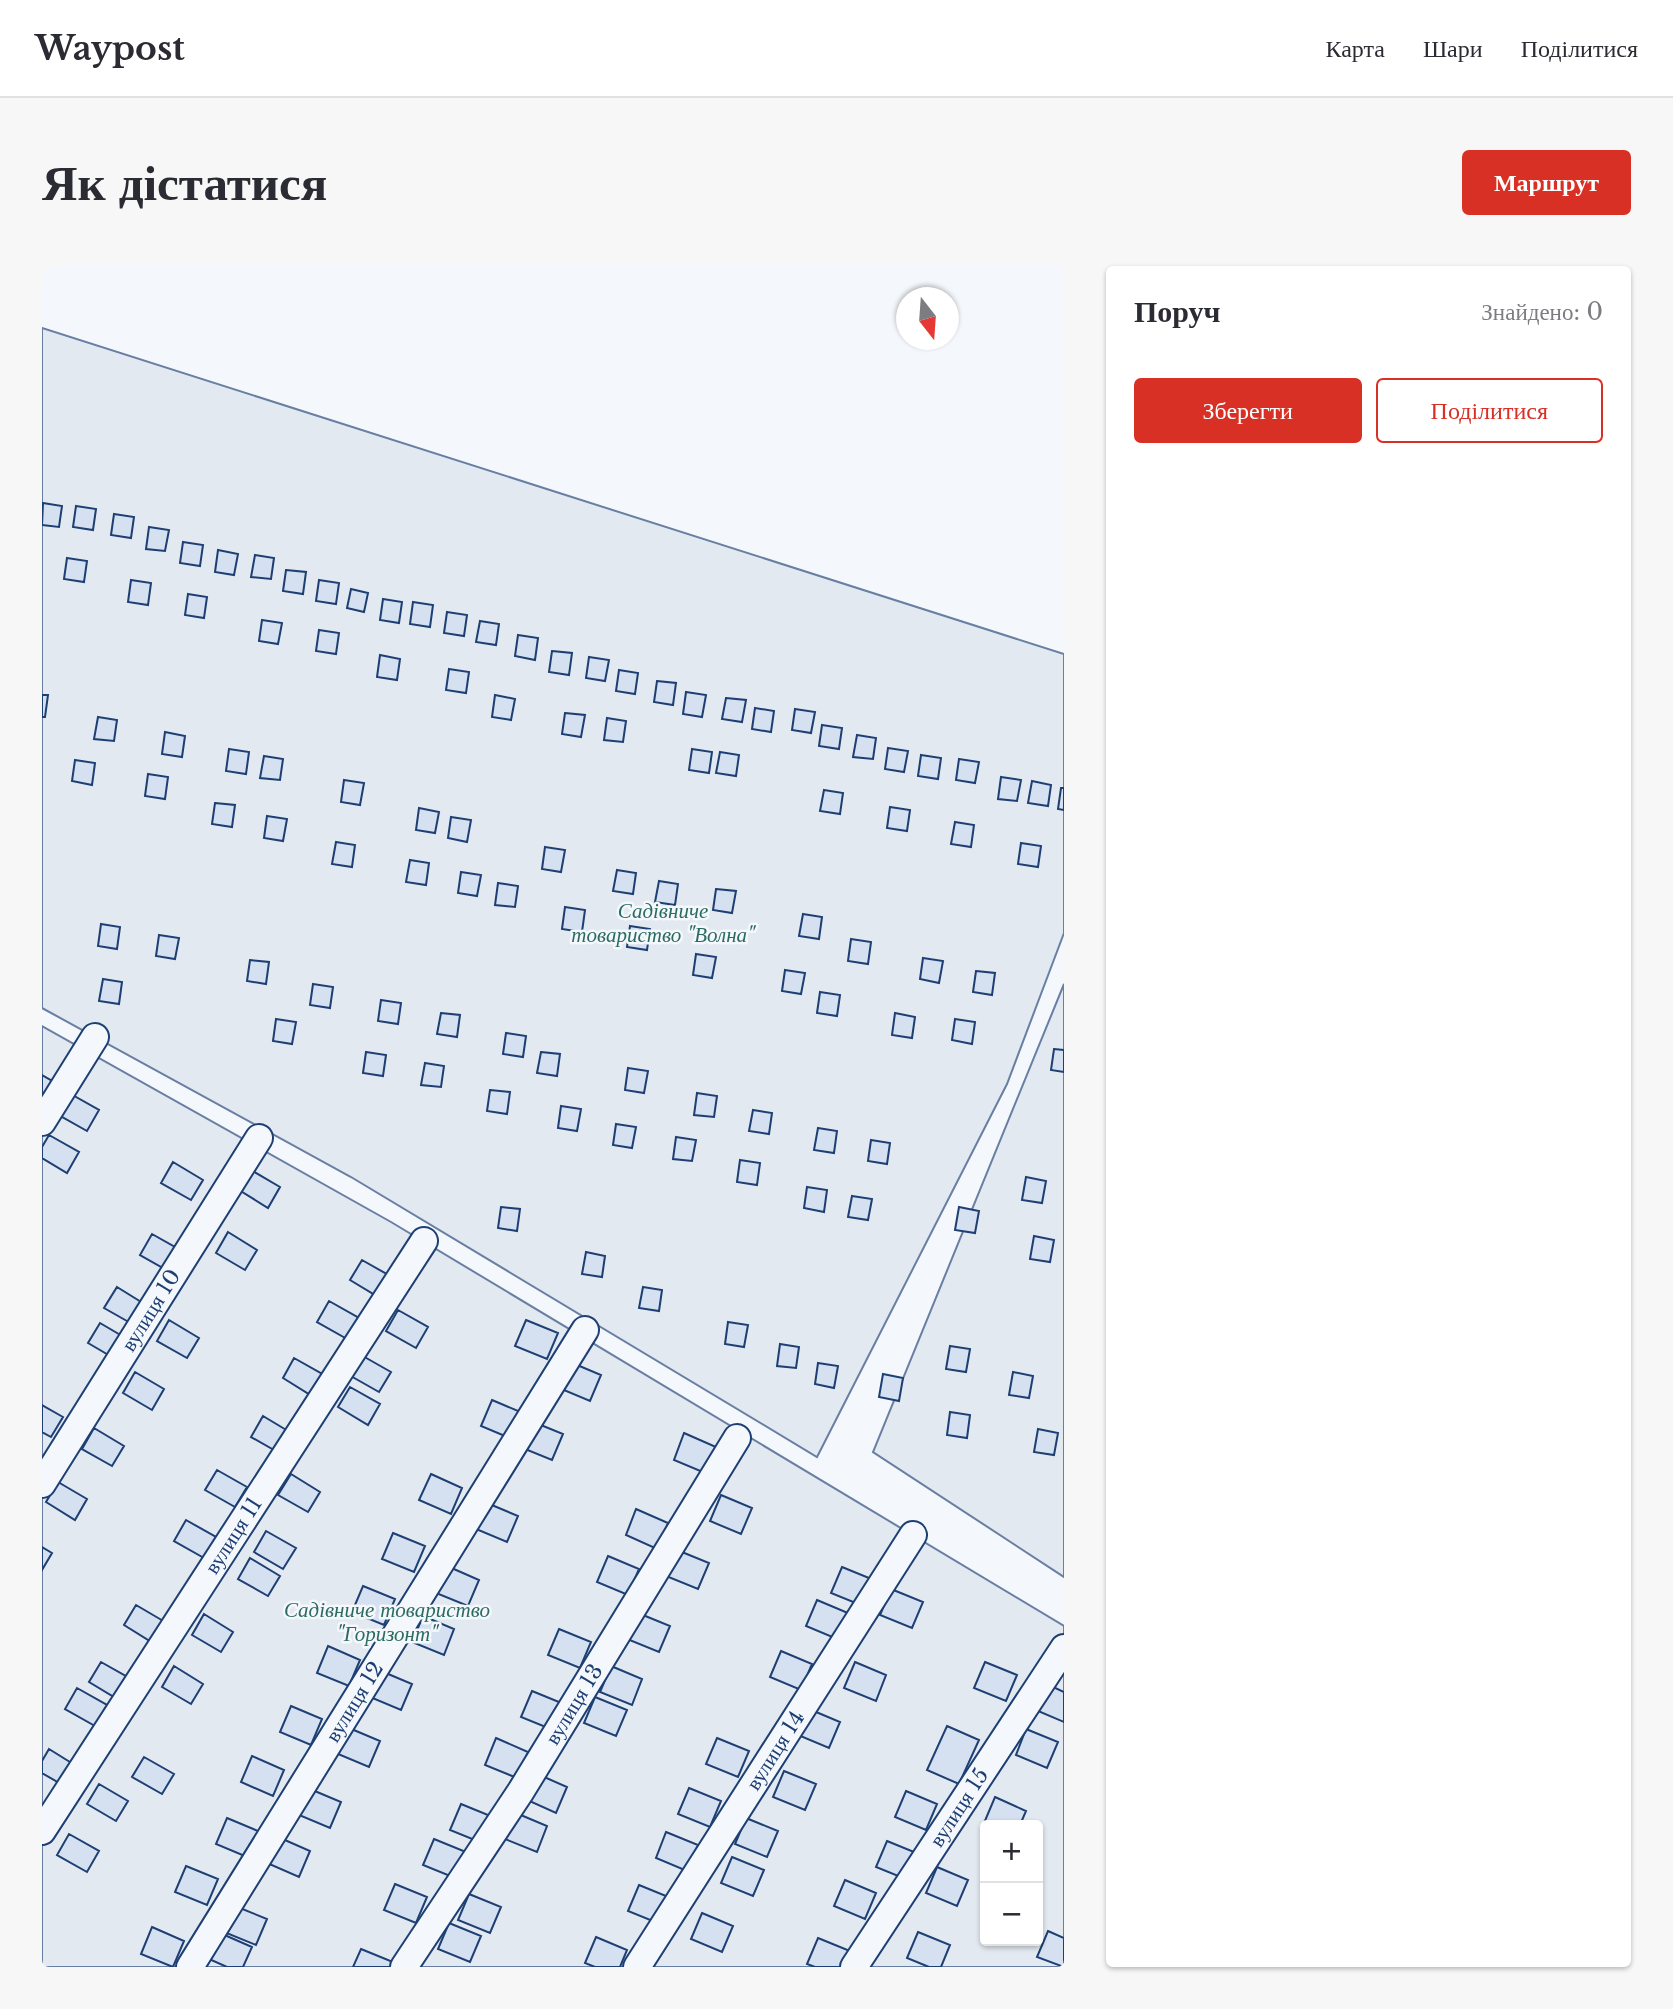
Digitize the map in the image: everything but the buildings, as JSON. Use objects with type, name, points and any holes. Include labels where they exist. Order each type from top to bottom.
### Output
[{"type":"street","points":[[42,1122],[95,1037]]},
{"type":"street","name":"вулиця 10","points":[[42,1484],[259,1138]]},
{"type":"street","name":"вулиця 11","points":[[42,1830],[424,1241]]},
{"type":"street","name":"вулиця 12","points":[[190,1967],[585,1330]]},
{"type":"street","name":"вулиця 13","points":[[404,1967],[522,1791],[737,1438]]},
{"type":"street","name":"вулиця 14","points":[[637,1967],[913,1535]]},
{"type":"street","name":"вулиця 15","points":[[854,1967],[1064,1648]]},
{"type":"green space","name":"Садівниче товариство \"Волна\"","points":[[42,328],[1064,654],[1064,933],[1007,1084],[817,1457],[351,1177],[42,1008]]},
{"type":"green space","points":[[1064,984],[1064,1577],[873,1452]]},
{"type":"green space","name":"Садівниче товариство \"Горизонт\"","points":[[42,1026],[391,1222],[1064,1626],[1064,1967],[42,1967]]}]
